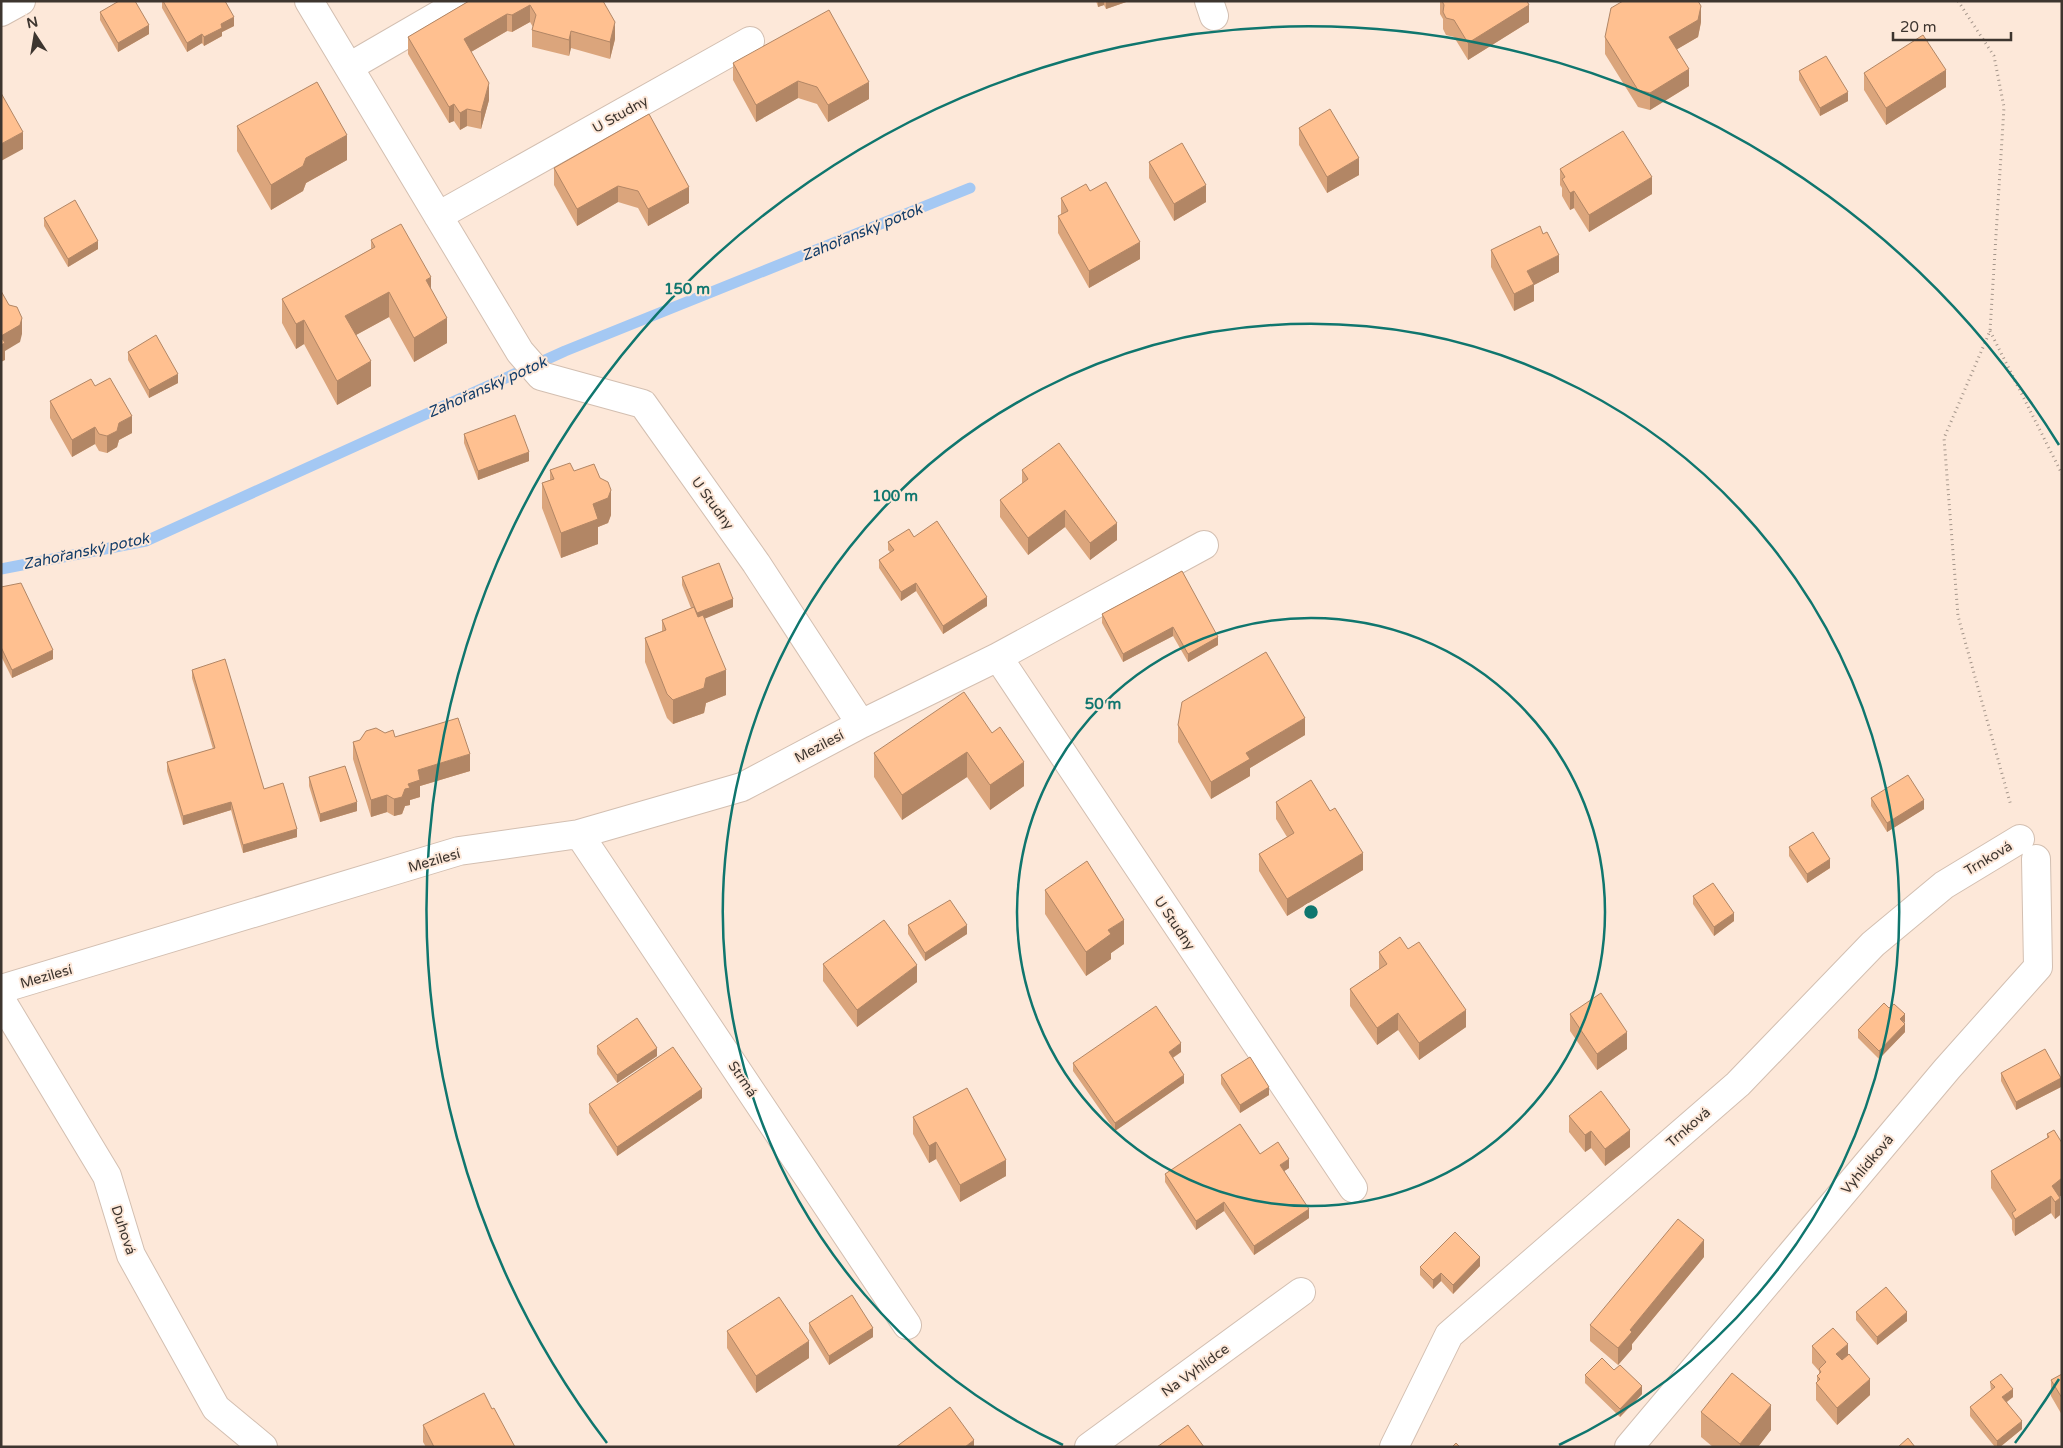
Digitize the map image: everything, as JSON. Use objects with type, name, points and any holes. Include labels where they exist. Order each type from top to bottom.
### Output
[{"type":"street","points":[[1,12],[21,1]]},
{"type":"street","name":"U Studny","points":[[310,1],[520,352],[541,376],[643,404],[756,563],[861,724]]},
{"type":"street","points":[[349,67],[463,1]]},
{"type":"street","name":"U Studny","points":[[438,216],[750,41]]},
{"type":"street","points":[[861,724],[998,657],[1204,545]]},
{"type":"street","name":"U Studny","points":[[998,657],[1353,1188]]},
{"type":"street","name":"Mezilesí","points":[[1,989],[459,851],[579,834],[742,787],[861,724]]},
{"type":"street","name":"Strmá","points":[[579,834],[907,1325]]},
{"type":"street","name":"Trnková","points":[[1394,1447],[1449,1335],[1738,1084],[1873,944],[1944,885],[2028,849]]},
{"type":"street","name":"Vyhlídková","points":[[1629,1447],[1947,1069],[2038,967],[2028,849]]},
{"type":"street","name":"Duhová","points":[[1,1000],[107,1176],[131,1255],[216,1408],[263,1447]]},
{"type":"street","name":"Na Vyhlídce","points":[[1089,1447],[1301,1292]]},
{"type":"path","points":[[1958,1],[1994,56],[2004,106],[1990,331],[1944,438],[1958,616],[2028,849]]},
{"type":"path","points":[[1990,331],[2062,474]]},
{"type":"building","points":[[119,1],[135,1],[149,25],[118,43],[100,12]]},
{"type":"building","points":[[163,1],[225,1],[234,17],[221,24],[222,28],[204,37],[202,34],[187,43]]},
{"type":"building","points":[[469,1],[603,1],[615,22],[610,42],[571,31],[569,40],[532,30],[536,15],[530,5],[512,15],[507,14],[464,39],[489,83],[481,112],[467,109],[460,113],[454,104],[449,107],[408,37]]},
{"type":"building","points":[[1442,1],[1527,1],[1529,5],[1468,43],[1454,20],[1446,18],[1443,12],[1444,5]]},
{"type":"building","points":[[1623,1],[1698,1],[1701,6],[1698,20],[1669,37],[1689,69],[1650,93],[1638,90],[1605,37],[1611,8]]},
{"type":"building","points":[[829,10],[869,82],[828,105],[817,87],[798,81],[756,105],[733,63]]},
{"type":"building","points":[[1923,35],[1946,70],[1886,108],[1864,73]]},
{"type":"building","points":[[1826,56],[1848,92],[1820,108],[1799,71]]},
{"type":"building","points":[[317,82],[347,135],[306,158],[303,166],[271,185],[237,126]]},
{"type":"building","points":[[1,93],[23,132],[1,144]]},
{"type":"building","points":[[1330,109],[1359,158],[1327,177],[1299,128]]},
{"type":"building","points":[[649,114],[689,187],[648,209],[638,191],[618,186],[577,209],[554,168]]},
{"type":"building","points":[[1623,131],[1652,177],[1589,215],[1574,191],[1570,193],[1562,179],[1565,177],[1560,169]]},
{"type":"building","points":[[1182,143],[1206,185],[1174,204],[1149,162]]},
{"type":"building","points":[[1106,182],[1140,242],[1089,271],[1058,216],[1068,211],[1061,198],[1086,184],[1090,191]]},
{"type":"building","points":[[75,200],[98,241],[68,259],[44,218]]},
{"type":"building","points":[[401,224],[431,277],[426,280],[447,318],[414,338],[389,292],[345,316],[371,361],[337,381],[304,320],[296,324],[282,299],[375,247],[371,240]]},
{"type":"building","points":[[1540,226],[1543,234],[1547,232],[1559,255],[1527,271],[1534,284],[1514,294],[1491,250]]},
{"type":"building","points":[[1,291],[9,305],[17,307],[22,318],[20,325],[1,336]]},
{"type":"building","points":[[156,335],[178,374],[149,390],[128,352]]},
{"type":"building","points":[[1,337],[5,343],[1,345]]},
{"type":"building","points":[[110,378],[132,416],[119,423],[117,431],[107,436],[99,434],[95,427],[72,440],[50,401],[91,379],[95,386]]},
{"type":"building","points":[[515,415],[529,452],[478,471],[464,434]]},
{"type":"building","points":[[1059,443],[1117,523],[1090,543],[1065,510],[1028,538],[1000,500],[1028,479],[1022,470]]},
{"type":"building","points":[[570,463],[574,471],[594,464],[600,478],[608,482],[611,490],[608,498],[593,504],[598,519],[561,533],[542,483],[554,479],[550,470]]},
{"type":"building","points":[[937,521],[987,597],[943,626],[916,583],[901,592],[879,560],[894,550],[888,542],[909,529],[914,537]]},
{"type":"building","points":[[719,563],[733,599],[697,613],[682,577]]},
{"type":"building","points":[[1182,571],[1218,637],[1188,654],[1173,627],[1123,654],[1102,614]]},
{"type":"building","points":[[21,583],[53,650],[12,670],[1,647],[1,587]]},
{"type":"building","points":[[694,607],[698,617],[703,615],[726,670],[706,678],[704,688],[673,700],[667,694],[645,638],[666,630],[662,620]]},
{"type":"building","points":[[1266,652],[1305,718],[1246,753],[1250,759],[1211,782],[1178,725],[1182,702]]},
{"type":"building","points":[[225,659],[264,789],[283,783],[297,829],[243,845],[231,802],[183,816],[167,762],[215,748],[192,670]]},
{"type":"building","points":[[964,692],[992,733],[1000,727],[1024,762],[990,785],[967,752],[902,795],[874,753]]},
{"type":"building","points":[[458,718],[470,754],[418,770],[420,780],[408,784],[410,788],[405,789],[402,797],[394,799],[387,795],[371,800],[353,742],[360,740],[366,731],[376,728],[385,733],[393,730],[395,737]]},
{"type":"building","points":[[345,766],[357,802],[320,814],[309,777]]},
{"type":"building","points":[[1908,775],[1924,800],[1887,823],[1871,798]]},
{"type":"building","points":[[1311,780],[1330,811],[1335,808],[1363,853],[1287,899],[1259,854],[1294,833],[1276,802]]},
{"type":"building","points":[[1813,832],[1830,859],[1807,874],[1789,847]]},
{"type":"building","points":[[1087,861],[1124,920],[1108,930],[1111,934],[1086,952],[1045,890]]},
{"type":"building","points":[[1713,883],[1734,913],[1714,927],[1693,896]]},
{"type":"building","points":[[950,900],[967,925],[925,953],[908,925]]},
{"type":"building","points":[[884,920],[917,965],[857,1010],[823,964]]},
{"type":"building","points":[[1400,937],[1408,949],[1419,942],[1466,1010],[1419,1043],[1398,1013],[1377,1028],[1350,989],[1387,964],[1379,952]]},
{"type":"building","points":[[1601,993],[1627,1032],[1597,1054],[1570,1014]]},
{"type":"building","points":[[1884,1003],[1889,1008],[1894,1004],[1905,1014],[1900,1019],[1905,1024],[1879,1051],[1858,1030]]},
{"type":"building","points":[[1156,1006],[1181,1043],[1169,1052],[1184,1075],[1115,1123],[1073,1063]]},
{"type":"building","points":[[637,1018],[657,1048],[617,1075],[597,1046]]},
{"type":"building","points":[[673,1047],[702,1089],[617,1147],[589,1104]]},
{"type":"building","points":[[2045,1049],[2061,1078],[2016,1102],[2001,1073]]},
{"type":"building","points":[[1250,1057],[1269,1087],[1240,1105],[1221,1075]]},
{"type":"building","points":[[967,1088],[1006,1160],[960,1185],[936,1142],[929,1146],[913,1117]]},
{"type":"building","points":[[1601,1091],[1630,1130],[1605,1149],[1591,1131],[1585,1135],[1569,1116]]},
{"type":"building","points":[[1240,1124],[1260,1154],[1278,1142],[1289,1159],[1280,1165],[1309,1209],[1254,1246],[1224,1202],[1196,1221],[1165,1174]]},
{"type":"building","points":[[2054,1130],[2062,1143],[2062,1178],[2052,1186],[2060,1198],[2055,1202],[2051,1196],[2015,1219],[2012,1213],[2016,1210],[1991,1171],[2049,1137],[2047,1134]]},
{"type":"building","points":[[1678,1219],[1704,1240],[1630,1330],[1632,1332],[1618,1348],[1590,1325]]},
{"type":"building","points":[[1455,1232],[1480,1257],[1453,1285],[1441,1273],[1433,1280],[1420,1267]]},
{"type":"building","points":[[1886,1287],[1907,1312],[1877,1337],[1856,1312]]},
{"type":"building","points":[[852,1295],[873,1328],[829,1356],[809,1323]]},
{"type":"building","points":[[779,1297],[809,1341],[756,1376],[727,1331]]},
{"type":"building","points":[[1833,1328],[1848,1344],[1836,1354],[1842,1360],[1849,1354],[1870,1379],[1837,1408],[1816,1383],[1820,1379],[1817,1376],[1821,1372],[1819,1369],[1826,1362],[1812,1346]]},
{"type":"building","points":[[1602,1358],[1614,1370],[1620,1365],[1642,1386],[1620,1409],[1585,1375]]},
{"type":"building","points":[[1732,1373],[1771,1405],[1740,1444],[1701,1412]]},
{"type":"building","points":[[2001,1374],[2013,1389],[2002,1397],[2022,1421],[1997,1441],[1970,1407],[1995,1387],[1990,1382]]},
{"type":"building","points":[[2062,1374],[2062,1398],[2051,1380]]},
{"type":"building","points":[[484,1393],[515,1447],[434,1447],[423,1425]]},
{"type":"building","points":[[950,1407],[974,1440],[965,1447],[896,1447]]},
{"type":"building","points":[[1188,1425],[1204,1447],[1157,1447]]},
{"type":"building","points":[[1908,1438],[1915,1447],[1898,1447]]},
{"type":"building","points":[[1456,1443],[1460,1447],[1452,1447]]},
{"type":"waterway","name":"Zahořanský potok","points":[[1,569],[146,541],[565,351],[970,188]]}]
